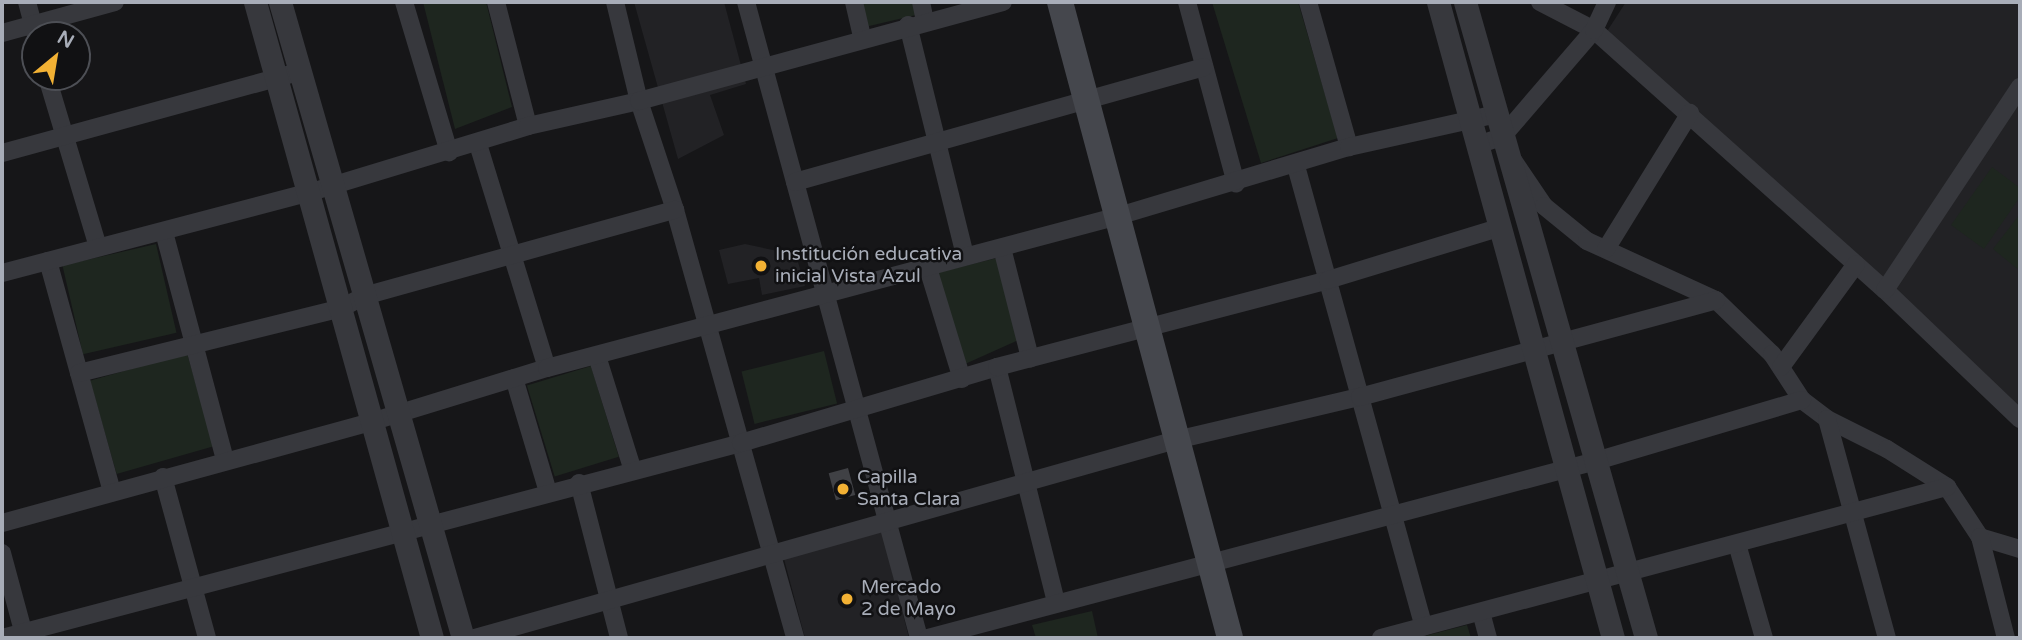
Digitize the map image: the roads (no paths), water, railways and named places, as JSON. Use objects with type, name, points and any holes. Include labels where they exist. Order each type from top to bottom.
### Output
[{"type":"main road","points":[[1060,2],[1115,217],[1230,638]]},
{"type":"street","points":[[27,2],[32,21]]},
{"type":"street","points":[[60,21],[115,2]]},
{"type":"street","points":[[255,2],[432,638]]},
{"type":"street","points":[[280,2],[395,413],[432,525],[463,638]]},
{"type":"street","points":[[404,2],[449,152]]},
{"type":"street","points":[[496,2],[528,126]]},
{"type":"street","points":[[615,2],[639,101],[675,209],[795,638]]},
{"type":"street","points":[[746,2],[919,638]]},
{"type":"street","points":[[853,2],[862,37]]},
{"type":"street","points":[[921,2],[925,21]]},
{"type":"street","points":[[2,273],[309,193],[478,144],[528,126],[639,101],[862,37],[1003,2]]},
{"type":"street","points":[[1187,2],[1236,183]]},
{"type":"street","points":[[1308,2],[1349,147]]},
{"type":"street","points":[[1438,2],[1613,638]]},
{"type":"street","points":[[1465,2],[1646,638]]},
{"type":"street","points":[[1539,2],[1594,30],[1690,113],[1885,290],[2020,419]]},
{"type":"street","points":[[1477,145],[1502,134],[1594,30],[1607,2]]},
{"type":"street","points":[[908,25],[934,144],[965,255]]},
{"type":"street","points":[[2,33],[21,31]]},
{"type":"street","points":[[795,182],[1204,68]]},
{"type":"street","points":[[2,153],[299,72]]},
{"type":"street","points":[[1885,290],[2020,87]]},
{"type":"street","points":[[51,91],[98,247]]},
{"type":"street","points":[[1606,249],[1690,113]]},
{"type":"street","points":[[2,523],[371,422],[547,368],[1115,217],[1296,166],[1349,147],[1470,119],[1502,134],[1544,206],[1587,241],[1716,300],[1750,329],[1782,367],[1802,400],[1826,419],[1887,449],[1947,487],[1980,537],[2006,638]]},
{"type":"street","points":[[478,144],[547,368]]},
{"type":"street","points":[[1296,166],[1424,627]]},
{"type":"street","points":[[79,373],[342,308],[364,296],[512,258],[675,209]]},
{"type":"street","points":[[2,638],[24,635],[193,587],[404,534],[632,468],[741,443],[1145,326],[1328,281],[1501,227]]},
{"type":"street","points":[[164,232],[225,460]]},
{"type":"street","points":[[1002,248],[1030,358]]},
{"type":"street","points":[[48,261],[112,492]]},
{"type":"street","points":[[1782,367],[1856,264]]},
{"type":"street","points":[[928,268],[962,379]]},
{"type":"street","points":[[475,638],[1176,440],[1360,397],[1534,347],[1716,300]]},
{"type":"street","points":[[597,356],[632,468]]},
{"type":"street","points":[[997,367],[1028,481],[1056,602]]},
{"type":"street","points":[[514,378],[548,492]]},
{"type":"street","points":[[928,638],[1056,602],[1210,564],[1391,512],[1567,469],[1802,400]]},
{"type":"street","points":[[1826,419],[1887,638]]},
{"type":"street","points":[[163,477],[207,638]]},
{"type":"street","points":[[579,484],[619,638]]},
{"type":"street","points":[[1381,638],[1947,487]]},
{"type":"street","points":[[1980,537],[2020,549]]},
{"type":"street","points":[[1737,544],[1764,638]]},
{"type":"street","points":[[2,553],[24,635]]},
{"type":"street","points":[[1481,612],[1488,638]]},
{"type":"place","name":"Institución educativa inicial Vista Azul","points":[[761,266]]},
{"type":"place","name":"Capilla Santa Clara","points":[[843,489]]},
{"type":"place","name":"Mercado 2 de Mayo","points":[[847,599]]}]
